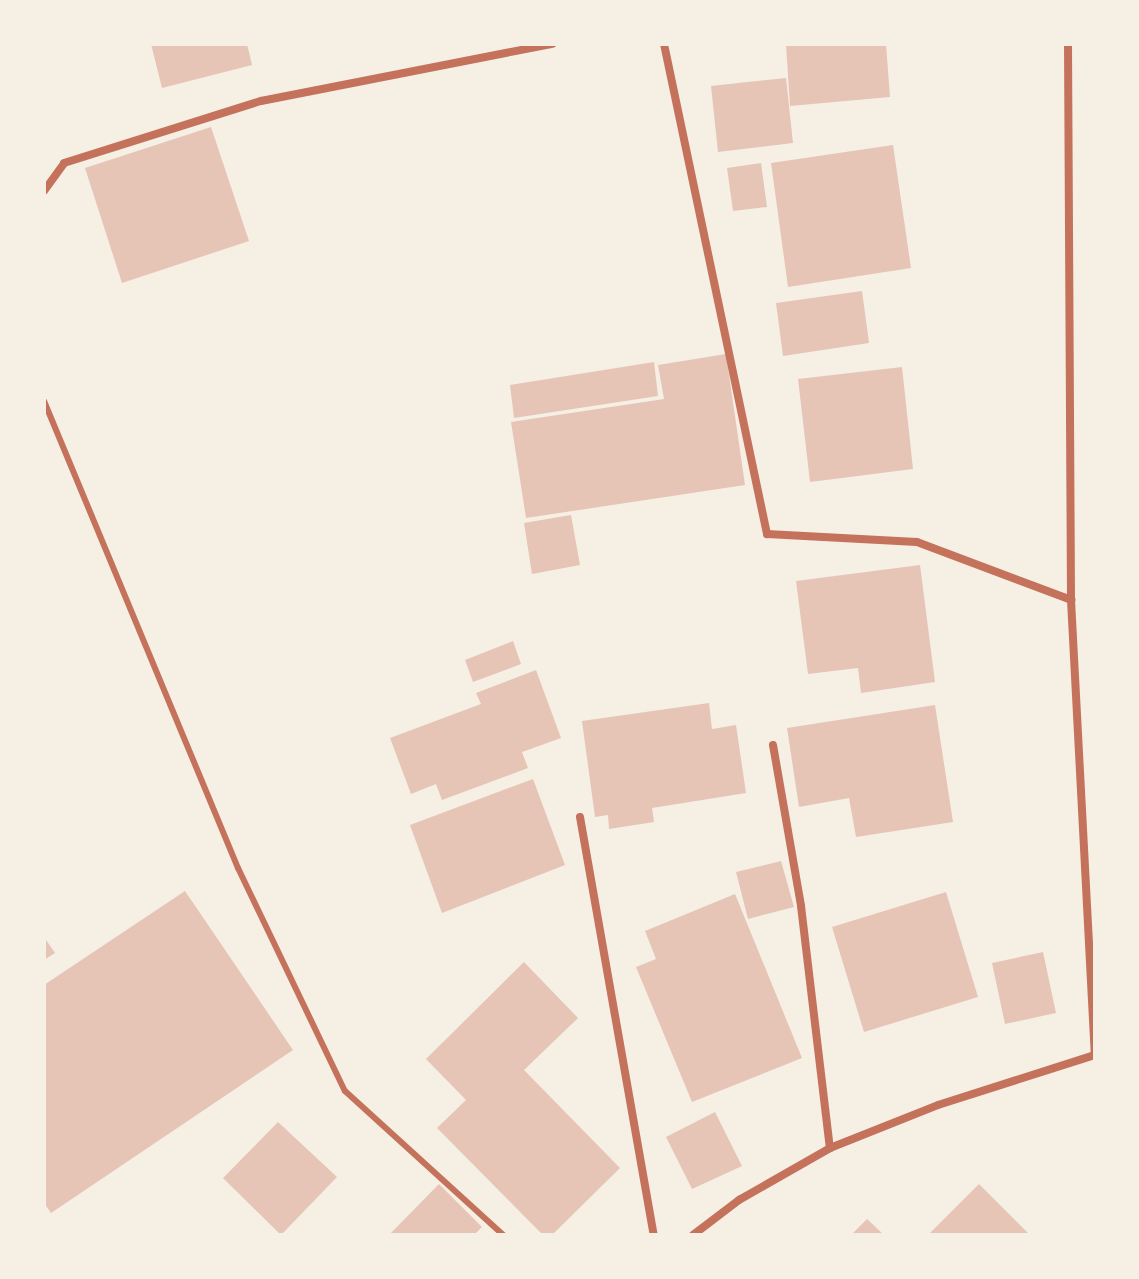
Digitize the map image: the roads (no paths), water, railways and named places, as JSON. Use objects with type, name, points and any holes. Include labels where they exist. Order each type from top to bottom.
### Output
[{"type":"street","points":[[44,191],[64,163],[261,101],[552,44]]},
{"type":"street","points":[[664,44],[767,534],[917,542],[1071,600]]},
{"type":"street","points":[[693,1235],[739,1200],[830,1148],[938,1105],[1095,1054],[1071,600],[1068,44]]},
{"type":"street","points":[[773,745],[801,906],[830,1148]]},
{"type":"street","points":[[580,817],[654,1235]]},
{"type":"lane","points":[[44,401],[238,868],[345,1091],[503,1235]]}]
